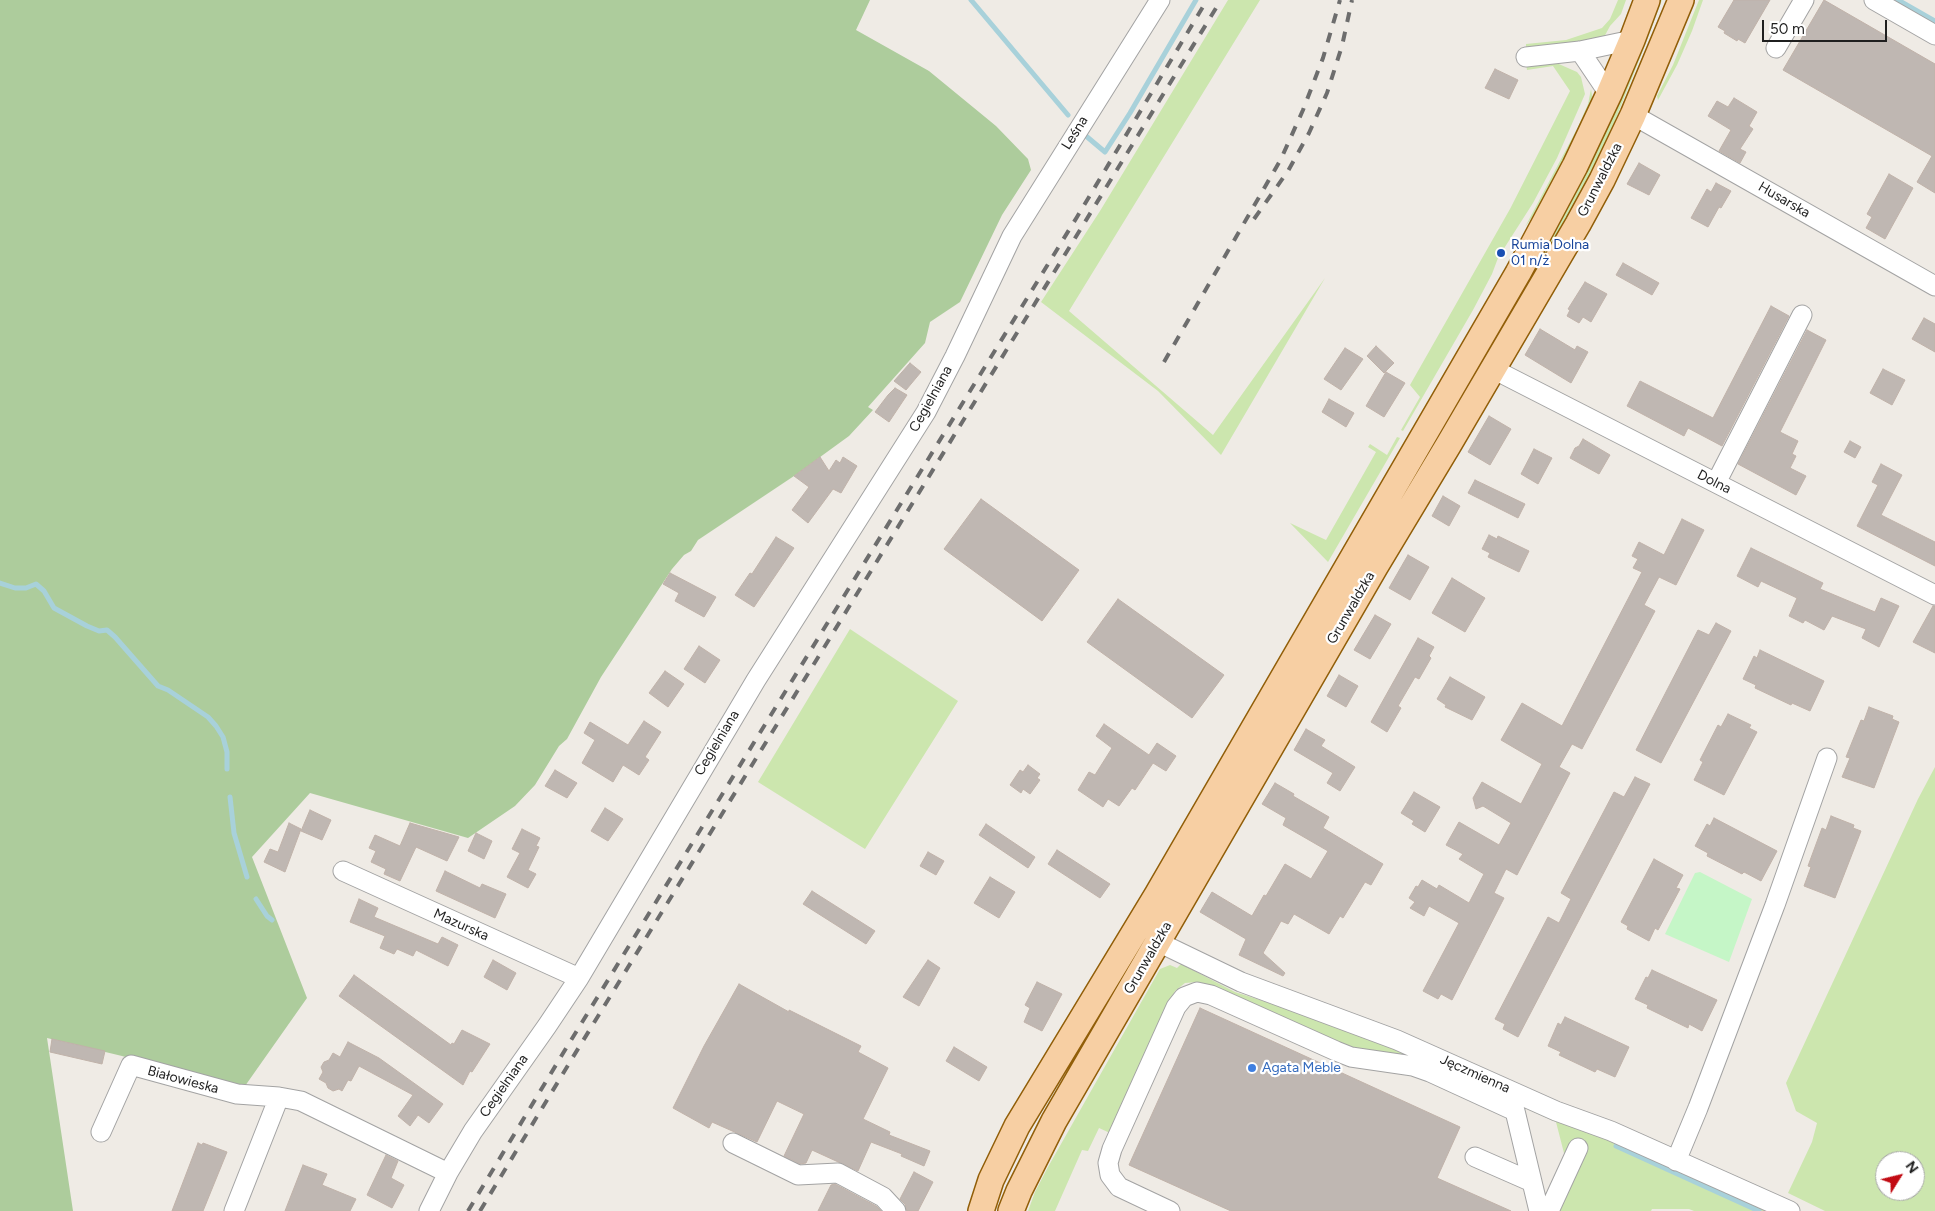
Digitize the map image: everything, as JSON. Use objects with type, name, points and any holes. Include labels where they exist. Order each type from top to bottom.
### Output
[{"type":"main road","name":"Grunwaldzka","points":[[981,1211],[991,1180],[1017,1126],[1157,895],[1518,273],[1575,166],[1609,94],[1647,0]]},
{"type":"main road","name":"Grunwaldzka","points":[[1012,1211],[1019,1191],[1054,1121],[1375,567],[1578,224],[1602,180],[1633,114],[1681,0]]},
{"type":"street","name":"Leśna","points":[[995,268],[1034,197],[1160,0]]},
{"type":"street","points":[[1776,48],[1804,0]]},
{"type":"street","points":[[1874,0],[1935,36]]},
{"type":"street","points":[[1526,57],[1580,51],[1632,40]]},
{"type":"street","points":[[1580,51],[1609,94]]},
{"type":"street","name":"Husarska","points":[[1633,114],[1935,286]]},
{"type":"street","name":"Cegielniana","points":[[429,1211],[448,1173],[473,1131],[579,978],[736,711],[926,412],[955,356],[995,268]]},
{"type":"street","points":[[1716,483],[1802,315]]},
{"type":"street","name":"Dolna","points":[[1493,369],[1935,595]]},
{"type":"street","points":[[1676,1161],[1775,905],[1827,758]]},
{"type":"street","name":"Mazurska","points":[[343,871],[579,978]]},
{"type":"street","name":"Jęczmienna","points":[[1158,942],[1240,982],[1397,1040],[1556,1111],[1611,1132],[1790,1211]]},
{"type":"street","points":[[1170,1211],[1119,1187],[1110,1175],[1108,1163],[1112,1149],[1176,1007],[1184,997],[1197,992],[1211,995],[1336,1052],[1413,1066],[1515,1111],[1539,1211]]},
{"type":"street","name":"Białowieska","points":[[101,1132],[131,1065],[237,1094],[301,1101],[448,1173]]},
{"type":"street","points":[[234,1211],[279,1098]]},
{"type":"street","points":[[733,1143],[798,1175],[838,1173],[883,1197],[896,1211]]},
{"type":"street","points":[[1549,1211],[1578,1148]]},
{"type":"street","points":[[1475,1157],[1532,1182]]},
{"type":"green space","points":[[0,0],[870,0],[856,30],[929,71],[996,126],[1028,159],[1031,170],[1002,215],[960,302],[930,322],[925,343],[868,407],[873,410],[849,436],[794,476],[698,540],[691,551],[684,555],[672,569],[601,677],[567,739],[559,746],[535,785],[515,806],[468,838],[310,793],[252,857],[307,998],[245,1086],[238,1090],[122,1056],[47,1038],[73,1211],[0,1211]]},
{"type":"green space","points":[[1228,0],[1260,0],[1069,311],[1213,435],[1325,278],[1221,455],[1158,391],[1041,302],[1100,211]]},
{"type":"green space","points":[[1618,0],[1626,0],[1621,14],[1610,26],[1603,39],[1526,52],[1526,44],[1566,40],[1602,28],[1610,19]]},
{"type":"green space","points":[[1659,0],[1662,0],[1646,43],[1592,175],[1484,363],[1479,360],[1624,89]]},
{"type":"green space","points":[[1699,0],[1703,0],[1692,31],[1677,65],[1658,100],[1657,96],[1673,65]]},
{"type":"green space","points":[[1552,61],[1577,72],[1581,77],[1585,94],[1557,158],[1533,203],[1503,250],[1501,249],[1496,256],[1498,258],[1492,274],[1473,310],[1403,431],[1401,430],[1420,397],[1410,385],[1510,209],[1570,91],[1553,66],[1527,70],[1526,64]]},
{"type":"green space","points":[[1591,89],[1593,102],[1549,194],[1525,227],[1578,127],[1588,104]]},
{"type":"green space","points":[[1397,437],[1400,438],[1328,562],[1290,523],[1326,540],[1376,452],[1368,447],[1370,444],[1387,455]]},
{"type":"green space","points":[[850,629],[958,701],[865,849],[758,782]]},
{"type":"green space","points":[[1935,767],[1935,1211],[1825,1211],[1788,1193],[1812,1142],[1817,1123],[1796,1111],[1786,1083],[1918,799]]},
{"type":"green space","points":[[1700,872],[1752,899],[1729,962],[1665,934],[1695,873]]},
{"type":"green space","points":[[1181,964],[1235,992],[1317,1018],[1404,1050],[1586,1129],[1766,1211],[1652,1209],[1651,1211],[1559,1211],[1588,1149],[1571,1141],[1565,1157],[1556,1122],[1413,1058],[1346,1047],[1209,985],[1197,982],[1185,983],[1175,991],[1110,1133],[1099,1128],[1088,1151],[1082,1150],[1055,1211],[1028,1211],[1048,1167],[1160,969],[1170,965],[1177,968]]},
{"type":"building","points":[[1734,0],[1770,0],[1745,43],[1738,39],[1737,41],[1718,27]]},
{"type":"building","points":[[1824,0],[1935,64],[1935,193],[1917,182],[1932,156],[1783,70]]},
{"type":"building","points":[[1495,69],[1518,80],[1509,99],[1485,88]]},
{"type":"building","points":[[1734,98],[1757,112],[1749,126],[1753,129],[1740,149],[1746,152],[1740,163],[1719,151],[1731,130],[1708,116],[1717,101],[1728,107]]},
{"type":"building","points":[[1639,163],[1660,175],[1649,195],[1627,184]]},
{"type":"building","points":[[1889,174],[1913,188],[1885,239],[1866,228],[1872,217],[1867,214]]},
{"type":"building","points":[[1716,183],[1731,191],[1708,227],[1691,218],[1707,189],[1711,192]]},
{"type":"building","points":[[1623,263],[1659,283],[1652,295],[1616,275]]},
{"type":"building","points":[[1585,282],[1607,294],[1591,322],[1583,317],[1579,323],[1567,316],[1570,310],[1568,309]]},
{"type":"building","points":[[1771,306],[1789,316],[1722,446],[1688,428],[1684,436],[1627,406],[1640,381],[1713,418]]},
{"type":"building","points":[[1924,318],[1935,324],[1935,352],[1912,339]]},
{"type":"building","points":[[1540,329],[1575,350],[1577,346],[1588,352],[1571,383],[1525,355]]},
{"type":"building","points":[[1807,330],[1826,340],[1780,432],[1798,441],[1792,454],[1796,456],[1790,468],[1806,476],[1796,495],[1738,464]]},
{"type":"building","points":[[1376,346],[1394,363],[1384,373],[1367,356]]},
{"type":"building","points":[[1345,348],[1363,359],[1341,390],[1324,379]]},
{"type":"building","points":[[910,363],[921,372],[906,390],[894,381]]},
{"type":"building","points":[[1883,369],[1905,380],[1892,405],[1870,393]]},
{"type":"building","points":[[1386,372],[1405,383],[1384,417],[1366,406]]},
{"type":"building","points":[[895,388],[907,395],[889,422],[875,412]]},
{"type":"building","points":[[1329,399],[1354,413],[1346,427],[1322,412]]},
{"type":"building","points":[[1489,416],[1511,429],[1490,465],[1468,452]]},
{"type":"building","points":[[1583,439],[1610,455],[1599,474],[1570,458],[1575,448],[1579,446]]},
{"type":"building","points":[[1850,441],[1861,447],[1855,458],[1844,452]]},
{"type":"building","points":[[1534,449],[1552,458],[1538,484],[1521,474]]},
{"type":"building","points":[[820,457],[829,471],[836,460],[840,463],[843,457],[857,466],[841,493],[833,489],[808,523],[792,510],[809,487],[794,476]]},
{"type":"building","points":[[1881,464],[1902,475],[1881,515],[1935,542],[1935,566],[1857,526],[1878,485],[1872,482]]},
{"type":"building","points":[[1475,480],[1525,504],[1518,518],[1468,493]]},
{"type":"building","points":[[1443,496],[1460,506],[1449,526],[1432,516]]},
{"type":"building","points":[[981,499],[1079,570],[1042,621],[944,549]]},
{"type":"building","points":[[1682,519],[1704,530],[1676,585],[1659,577],[1644,605],[1655,611],[1582,749],[1572,744],[1559,767],[1570,773],[1517,875],[1506,869],[1494,893],[1504,898],[1452,1000],[1441,994],[1438,999],[1423,991],[1459,923],[1429,906],[1424,916],[1410,908],[1415,902],[1409,898],[1422,880],[1437,889],[1439,885],[1469,903],[1484,874],[1459,859],[1463,854],[1446,845],[1459,822],[1499,845],[1511,823],[1483,806],[1476,809],[1473,798],[1482,782],[1521,804],[1542,764],[1501,740],[1522,703],[1562,726],[1642,572],[1633,568],[1638,559],[1632,556],[1639,542],[1664,555]]},
{"type":"building","points":[[1489,535],[1497,539],[1498,536],[1529,551],[1519,572],[1488,557],[1490,553],[1482,549]]},
{"type":"building","points":[[776,537],[794,548],[754,607],[735,595],[750,573],[752,574]]},
{"type":"building","points":[[1751,548],[1823,583],[1820,589],[1875,612],[1881,598],[1899,606],[1879,647],[1862,638],[1866,629],[1832,616],[1824,630],[1805,620],[1803,623],[1789,616],[1797,598],[1761,581],[1758,587],[1737,576]]},
{"type":"building","points":[[1408,555],[1429,567],[1410,600],[1389,588]]},
{"type":"building","points":[[670,573],[716,597],[704,617],[675,601],[679,593],[663,584]]},
{"type":"building","points":[[1452,578],[1485,598],[1465,632],[1432,613]]},
{"type":"building","points":[[1118,599],[1224,675],[1192,718],[1087,642]]},
{"type":"building","points":[[1933,606],[1935,606],[1935,653],[1913,642]]},
{"type":"building","points":[[1375,615],[1391,624],[1370,659],[1354,650]]},
{"type":"building","points":[[1716,623],[1731,631],[1661,763],[1636,750],[1698,630],[1709,635]]},
{"type":"building","points":[[1418,638],[1434,647],[1429,656],[1431,658],[1419,679],[1415,677],[1398,706],[1401,708],[1387,732],[1371,722]]},
{"type":"building","points":[[699,646],[720,660],[705,683],[684,669]]},
{"type":"building","points":[[1760,650],[1824,681],[1810,711],[1792,703],[1791,705],[1755,688],[1756,685],[1743,679],[1754,656],[1757,658]]},
{"type":"building","points":[[665,671],[684,684],[668,707],[649,693]]},
{"type":"building","points":[[1339,675],[1358,686],[1346,707],[1327,696]]},
{"type":"building","points":[[1450,677],[1485,697],[1472,720],[1445,707],[1446,705],[1437,699]]},
{"type":"building","points":[[1869,707],[1893,716],[1892,719],[1899,722],[1874,788],[1842,777],[1850,758],[1846,757],[1861,720],[1864,721]]},
{"type":"building","points":[[1728,714],[1751,725],[1749,728],[1757,732],[1724,795],[1694,780],[1703,762],[1700,760],[1718,725],[1721,727]]},
{"type":"building","points":[[644,721],[661,732],[645,757],[649,760],[639,775],[623,765],[613,782],[582,763],[595,740],[584,733],[590,722],[628,745]]},
{"type":"building","points":[[1104,724],[1149,755],[1157,743],[1176,756],[1166,771],[1153,763],[1135,790],[1132,788],[1119,806],[1108,799],[1103,807],[1078,790],[1089,772],[1095,775],[1112,748],[1096,736]]},
{"type":"building","points":[[1306,729],[1325,740],[1321,746],[1355,767],[1340,791],[1327,783],[1333,773],[1294,750]]},
{"type":"building","points":[[1028,765],[1040,774],[1037,778],[1040,780],[1030,794],[1023,789],[1021,793],[1010,785],[1020,770],[1023,772]]},
{"type":"building","points":[[555,770],[577,783],[567,798],[545,786]]},
{"type":"building","points":[[1635,777],[1650,784],[1518,1037],[1503,1029],[1505,1024],[1495,1019],[1548,917],[1559,923],[1571,899],[1561,893],[1614,792],[1624,797]]},
{"type":"building","points":[[1275,783],[1329,817],[1323,828],[1383,864],[1371,885],[1365,882],[1343,918],[1340,916],[1329,934],[1294,914],[1288,924],[1281,921],[1263,953],[1285,973],[1283,976],[1239,955],[1246,939],[1200,912],[1212,892],[1252,916],[1285,864],[1311,879],[1328,851],[1283,825],[1286,818],[1262,804]]},
{"type":"building","points":[[1414,792],[1440,807],[1425,832],[1412,824],[1414,821],[1401,813]]},
{"type":"building","points":[[605,808],[623,819],[608,841],[591,831]]},
{"type":"building","points":[[310,810],[331,820],[322,840],[301,831]]},
{"type":"building","points":[[1831,816],[1854,825],[1853,828],[1861,831],[1835,898],[1804,886],[1811,867],[1808,866],[1822,828],[1826,830]]},
{"type":"building","points":[[1714,818],[1777,851],[1761,881],[1744,872],[1742,874],[1707,856],[1708,853],[1695,846],[1707,824],[1710,826]]},
{"type":"building","points":[[289,823],[301,829],[285,872],[264,862],[270,849],[278,852]]},
{"type":"building","points":[[410,823],[459,837],[447,861],[416,847],[400,881],[384,874],[386,869],[371,862],[376,851],[369,848],[375,835],[400,846]]},
{"type":"building","points":[[986,824],[1035,857],[1028,868],[979,835]]},
{"type":"building","points":[[522,829],[540,838],[536,846],[539,847],[528,870],[536,874],[528,888],[507,877],[520,853],[512,849]]},
{"type":"building","points":[[476,833],[492,841],[484,859],[468,851]]},
{"type":"building","points":[[1057,850],[1110,884],[1100,898],[1048,864]]},
{"type":"building","points":[[928,852],[944,861],[936,875],[920,866]]},
{"type":"building","points":[[1654,859],[1683,875],[1676,888],[1680,889],[1658,930],[1655,928],[1649,941],[1627,929],[1628,926],[1621,922]]},
{"type":"building","points":[[445,871],[480,888],[482,884],[506,894],[495,918],[436,891]]},
{"type":"building","points":[[990,877],[1015,892],[999,918],[974,903]]},
{"type":"building","points":[[812,891],[875,931],[866,944],[803,904]]},
{"type":"building","points":[[359,899],[378,908],[374,917],[438,944],[442,937],[458,945],[448,966],[416,950],[413,956],[397,949],[394,954],[380,948],[385,936],[350,922]]},
{"type":"building","points":[[493,960],[516,973],[507,990],[484,977]]},
{"type":"building","points":[[928,960],[940,968],[919,1006],[903,997]]},
{"type":"building","points":[[1652,970],[1717,1000],[1702,1031],[1689,1024],[1688,1028],[1647,1008],[1648,1005],[1635,999],[1646,977],[1648,978]]},
{"type":"building","points":[[354,975],[451,1045],[452,1043],[454,1044],[462,1030],[490,1044],[472,1072],[470,1071],[463,1085],[339,996]]},
{"type":"building","points":[[1037,982],[1062,994],[1042,1031],[1024,1022],[1030,1008],[1025,1005]]},
{"type":"building","points":[[739,984],[789,1012],[789,1010],[861,1046],[858,1052],[888,1068],[863,1119],[890,1132],[889,1135],[930,1151],[924,1166],[901,1156],[902,1154],[871,1142],[858,1171],[812,1150],[806,1163],[800,1164],[784,1156],[804,1114],[777,1101],[757,1142],[712,1122],[709,1128],[673,1108],[704,1046]]},
{"type":"building","name":"Agata Meble","points":[[1200,1008],[1460,1127],[1437,1178],[1511,1211],[1231,1211],[1129,1165]]},
{"type":"building","points":[[1565,1017],[1629,1047],[1615,1077],[1597,1069],[1595,1072],[1559,1055],[1561,1052],[1548,1046],[1558,1023],[1561,1025]]},
{"type":"building","points":[[52,1039],[105,1051],[102,1064],[50,1052]]},
{"type":"building","points":[[348,1042],[379,1058],[443,1104],[429,1123],[418,1115],[410,1126],[398,1116],[413,1095],[359,1066],[351,1081],[348,1080],[342,1091],[339,1089],[333,1091],[328,1088],[326,1083],[319,1079],[323,1072],[321,1067],[324,1062],[329,1060],[333,1053],[340,1057]]},
{"type":"building","points":[[954,1047],[987,1067],[979,1081],[946,1061]]},
{"type":"building","points":[[198,1143],[227,1152],[203,1211],[172,1211]]},
{"type":"building","points":[[386,1155],[398,1161],[391,1178],[404,1185],[392,1208],[367,1195]]},
{"type":"building","points":[[303,1165],[327,1174],[322,1185],[356,1199],[350,1211],[285,1211]]},
{"type":"building","points":[[914,1172],[933,1182],[918,1211],[907,1211],[905,1204],[900,1199]]},
{"type":"building","points":[[835,1184],[876,1206],[881,1211],[818,1211],[831,1185]]},
{"type":"waterway","points":[[971,0],[1068,115]]},
{"type":"waterway","points":[[1086,136],[1105,152],[1196,0]]},
{"type":"waterway","points":[[1898,0],[1935,21]]},
{"type":"waterway","points":[[0,583],[15,588],[26,588],[36,584],[44,591],[54,608],[99,631],[107,630],[158,686],[168,690],[208,717],[216,726],[223,737],[227,752],[227,769]]},
{"type":"waterway","points":[[230,797],[234,833],[247,877]]},
{"type":"waterway","points":[[256,899],[267,916],[272,920]]},
{"type":"waterway","points":[[1616,1146],[1759,1211]]},
{"type":"railway","points":[[468,1211],[1077,217],[1207,0]]},
{"type":"railway","points":[[480,1211],[1221,0]]},
{"type":"railway","points":[[1164,362],[1281,159],[1323,58],[1340,0]]},
{"type":"railway","points":[[1254,219],[1288,171],[1309,133],[1327,93],[1342,46],[1352,0]]},
{"type":"place","name":"Rumia Dolna 01 n/ż","points":[[1501,253]]},
{"type":"place","name":"Agata Meble","points":[[1252,1068]]}]
